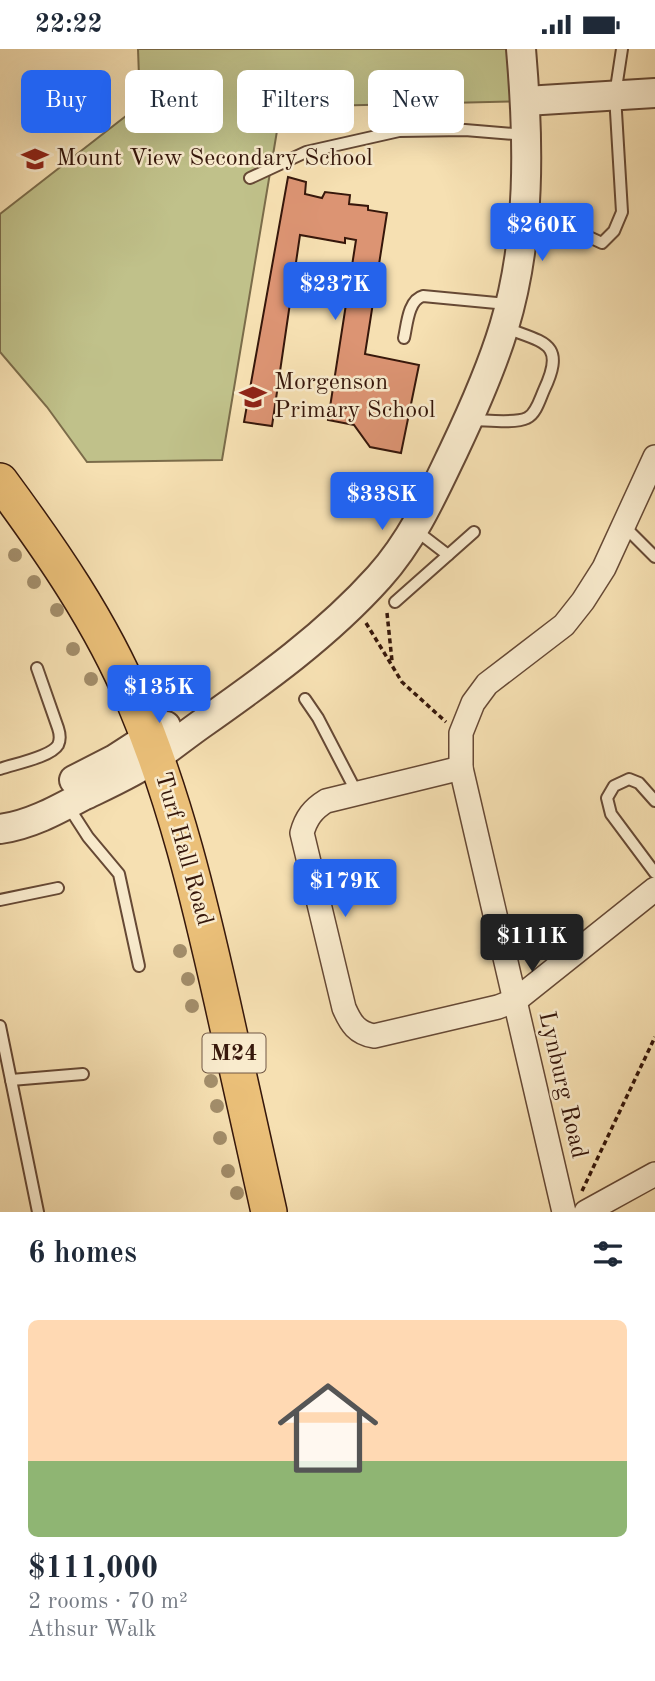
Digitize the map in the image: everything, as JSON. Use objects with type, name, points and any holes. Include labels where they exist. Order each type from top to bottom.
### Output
[{"type":"main road","name":"Turf Hall Road","points":[[0,481],[68,576],[134,700],[152,748],[198,895],[270,1212]]},
{"type":"street","points":[[0,829],[30,821],[67,805],[297,655],[380,576],[414,529],[469,419],[507,316],[522,241],[526,181],[526,101],[521,49]]},
{"type":"street","points":[[526,101],[655,93]]},
{"type":"street","points":[[0,817],[81,777],[152,748],[330,601],[367,562],[451,457]]},
{"type":"street","name":"Lynburg Road","points":[[576,1208],[516,1000],[461,768],[461,733],[473,703],[487,684],[548,639],[572,617],[598,578],[654,465]]},
{"type":"street","points":[[461,768],[326,801],[315,808],[304,825],[302,832],[344,1008],[351,1023],[360,1032],[374,1036],[498,1007],[516,1000],[655,890]]},
{"type":"street","points":[[576,1208],[655,1174]]},
{"type":"lane","points":[[559,223],[602,243],[614,231],[622,212],[615,96],[622,49]]},
{"type":"lane","points":[[250,178],[306,152],[399,131],[465,130],[526,135]]},
{"type":"lane","points":[[404,338],[413,303],[417,297],[423,296],[507,316],[551,349],[555,362],[553,371],[533,413],[519,421],[469,419]]},
{"type":"lane","points":[[623,525],[655,557]]},
{"type":"lane","points":[[414,529],[448,555]]},
{"type":"lane","points":[[391,606],[474,532]]},
{"type":"lane","points":[[0,769],[51,751],[58,744],[58,728],[37,668]]},
{"type":"lane","points":[[305,699],[318,718],[357,793]]},
{"type":"lane","points":[[655,801],[639,783],[629,779],[614,786],[607,798],[611,814],[655,873]]},
{"type":"lane","points":[[67,805],[80,827],[119,874],[139,965]]},
{"type":"lane","points":[[0,900],[58,888]]},
{"type":"lane","points":[[0,1026],[38,1212]]},
{"type":"lane","points":[[10,1080],[83,1074]]},
{"type":"path","points":[[391,606],[391,664]]},
{"type":"path","points":[[362,615],[402,682],[451,725]]},
{"type":"path","points":[[576,1208],[655,1037]]},
{"type":"green space","points":[[138,49],[522,49],[526,101],[464,103],[464,70],[368,70],[368,105],[354,105],[354,70],[237,70],[237,133],[277,133],[222,460],[87,462],[47,407],[0,352],[0,214],[104,133],[111,133],[111,128],[125,117],[125,133],[223,133],[223,70],[139,70]]},
{"type":"building","name":"Morgenson Primary School","points":[[288,177],[306,182],[305,194],[322,198],[325,192],[350,195],[349,204],[368,206],[368,210],[387,213],[365,354],[419,365],[401,453],[370,447],[354,425],[328,420],[356,240],[345,238],[345,243],[300,235],[272,426],[244,422]]},
{"type":"place","name":"Mount View Secondary School","points":[[35,159]]},
{"type":"place","name":"Morgenson Primary School","points":[[253,397]]}]
